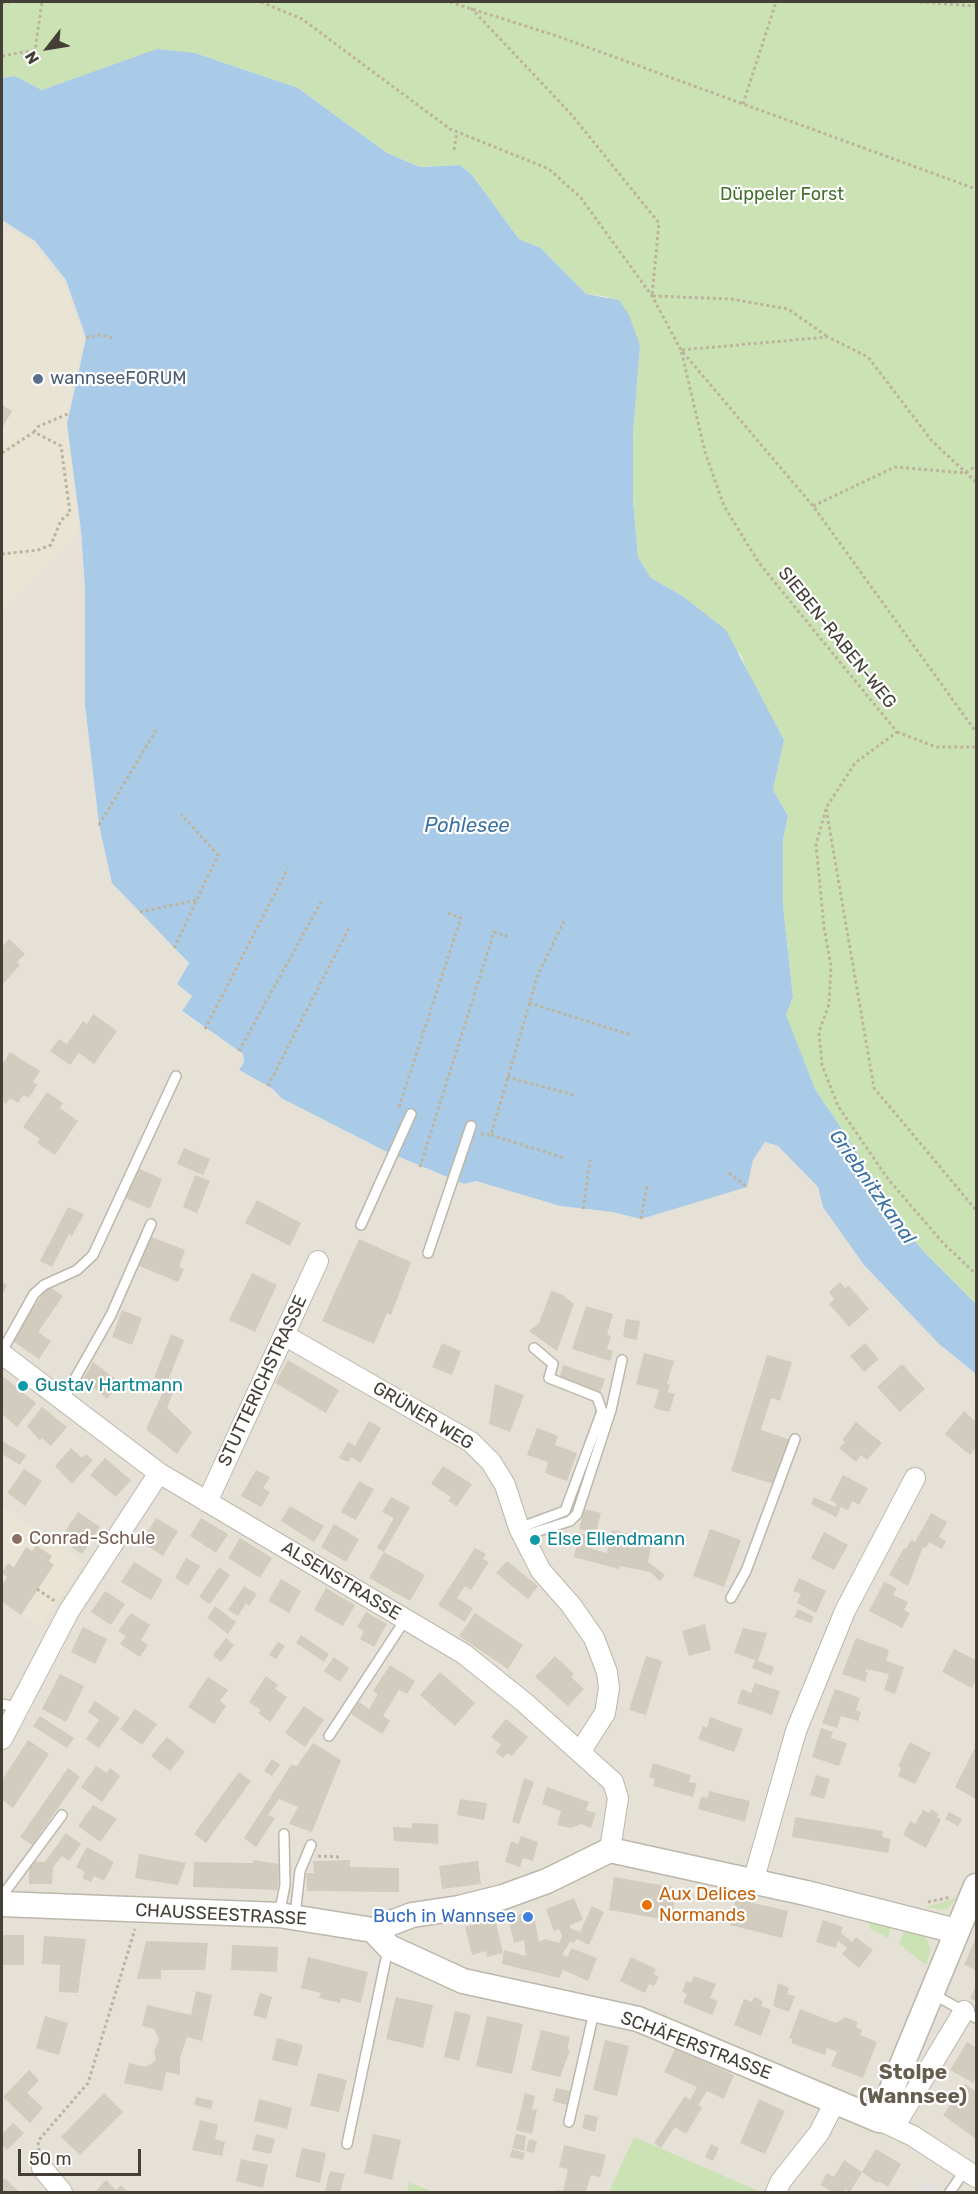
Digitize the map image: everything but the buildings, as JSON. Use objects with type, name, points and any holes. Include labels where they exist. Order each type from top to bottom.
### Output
[{"type":"street","name":"STUTTERICHSTRASSE","points":[[207,1502],[318,1261]]},
{"type":"street","name":"GRÜNER WEG","points":[[284,1335],[471,1442],[491,1462],[505,1485],[521,1532],[541,1571],[571,1605],[594,1638],[607,1672],[609,1688],[605,1713],[580,1752]]},
{"type":"street","name":"ALSENSTRASSE","points":[[2,1353],[159,1473],[464,1654],[525,1702],[610,1778],[618,1798],[610,1850]]},
{"type":"street","points":[[2,1739],[10,1706],[159,1473]]},
{"type":"street","points":[[753,1882],[796,1731],[845,1611],[915,1479]]},
{"type":"street","points":[[381,1939],[412,1915],[459,1908],[503,1897],[547,1881],[610,1850],[956,1931]]},
{"type":"street","points":[[886,2124],[931,1993],[972,1889]]},
{"type":"street","name":"CHAUSSEESTRASSE","points":[[2,1905],[287,1915],[381,1939]]},
{"type":"street","name":"SCHÄFERSTRASSE","points":[[381,1939],[463,1981],[638,2019],[913,2136],[971,2174]]},
{"type":"street","points":[[886,2124],[970,2014]]},
{"type":"street","points":[[776,2193],[781,2181],[819,2133],[835,2102]]},
{"type":"street","points":[[42,2168],[62,2193]]},
{"type":"lane","points":[[2,1353],[34,1294],[44,1286],[77,1270],[93,1255],[176,1076]]},
{"type":"lane","points":[[361,1225],[411,1114]]},
{"type":"lane","points":[[428,1253],[471,1126]]},
{"type":"lane","points":[[63,1400],[111,1315],[151,1224]]},
{"type":"lane","points":[[521,1532],[565,1512],[602,1411],[597,1397],[549,1378],[553,1364],[534,1348]]},
{"type":"lane","points":[[521,1532],[570,1521],[577,1514],[611,1410],[622,1360]]},
{"type":"lane","points":[[731,1598],[746,1571],[795,1439]]},
{"type":"lane","points":[[329,1736],[405,1620]]},
{"type":"lane","points":[[2,1896],[62,1815]]},
{"type":"lane","points":[[284,1834],[287,1915]]},
{"type":"lane","points":[[287,1915],[311,1845]]},
{"type":"lane","points":[[347,2144],[381,1939]]},
{"type":"lane","points":[[931,1993],[970,2014]]},
{"type":"lane","points":[[570,2122],[593,2027],[595,2009]]},
{"type":"lane","points":[[950,2193],[971,2174]]},
{"type":"path","points":[[2,3],[9,2]]},
{"type":"path","points":[[2,56],[35,50],[42,2]]},
{"type":"path","points":[[261,2],[302,19],[371,73],[457,132],[549,169],[581,198],[652,296],[681,350],[813,506],[976,732]]},
{"type":"path","points":[[450,2],[470,7],[743,104],[976,189]]},
{"type":"path","points":[[743,104],[776,2]]},
{"type":"path","points":[[920,2],[976,6]]},
{"type":"path","points":[[470,7],[571,114],[659,223],[652,296]]},
{"type":"path","points":[[454,150],[457,132]]},
{"type":"path","points":[[652,296],[730,299],[788,309],[828,337],[868,357],[932,441],[976,482]]},
{"type":"path","points":[[86,338],[100,335],[112,338]]},
{"type":"path","points":[[681,350],[828,337]]},
{"type":"path","name":"SIEBEN-RABEN-WEG","points":[[681,350],[705,452],[724,506],[759,563],[897,732],[855,763],[826,808],[816,844],[824,927],[831,966],[829,1004],[819,1032],[822,1065],[838,1106],[888,1179],[944,1244],[976,1274]]},
{"type":"path","points":[[2,453],[34,432],[37,427],[70,413]]},
{"type":"path","points":[[2,554],[39,550],[51,545],[61,520],[70,513],[61,446],[34,432]]},
{"type":"path","points":[[813,506],[895,467],[964,473],[976,466]]},
{"type":"path","points":[[99,825],[158,727]]},
{"type":"path","points":[[897,732],[936,747],[976,747]]},
{"type":"path","points":[[826,808],[874,1088],[976,1210]]},
{"type":"path","points":[[174,948],[218,855],[181,814]]},
{"type":"path","points":[[205,1029],[288,868]]},
{"type":"path","points":[[140,912],[198,899]]},
{"type":"path","points":[[239,1051],[321,902]]},
{"type":"path","points":[[396,1118],[461,918],[447,913]]},
{"type":"path","points":[[491,1135],[538,974],[565,919]]},
{"type":"path","points":[[268,1086],[349,928]]},
{"type":"path","points":[[420,1167],[494,932],[510,937]]},
{"type":"path","points":[[529,1003],[632,1035]]},
{"type":"path","points":[[507,1077],[574,1095]]},
{"type":"path","points":[[478,1143],[482,1133],[564,1158]]},
{"type":"path","points":[[583,1209],[590,1160]]},
{"type":"path","points":[[729,1173],[747,1187]]},
{"type":"path","points":[[641,1218],[647,1185]]},
{"type":"path","points":[[307,1856],[340,1857]]},
{"type":"path","points":[[922,1903],[972,1889]]},
{"type":"path","points":[[42,2168],[38,2141],[88,2083],[141,1910]]},
{"type":"shaded area","points":[[2,220],[35,241],[66,280],[86,338],[67,424],[81,531],[85,589],[85,705],[99,825],[140,912],[189,963],[177,984],[192,995],[182,1012],[243,1054],[244,1062],[239,1070],[273,1089],[281,1098],[385,1151],[464,1184],[476,1181],[560,1206],[613,1212],[641,1218],[746,1187],[753,1159],[765,1142],[779,1146],[818,1187],[824,1207],[864,1265],[939,1344],[976,1374],[976,2192],[2,2192]]},
{"type":"shaded area","name":"wannseeFORUM","points":[[9,227],[31,242],[64,281],[84,338],[66,419],[80,531],[2,611],[2,243]]},
{"type":"shaded area","points":[[2,1506],[83,1562],[42,1627],[2,1602]]},
{"type":"shaded area","points":[[925,2178],[946,2192],[919,2192]]},
{"type":"green space","name":"Düppeler Forst","points":[[2,2],[976,2],[976,1304],[923,1251],[885,1203],[854,1147],[815,1089],[786,1015],[793,997],[783,906],[783,840],[788,816],[773,790],[784,740],[752,683],[741,655],[681,595],[651,578],[638,557],[633,500],[633,434],[640,345],[608,297],[586,294],[541,248],[519,239],[472,175],[460,165],[420,167],[387,153],[298,88],[195,53],[99,71],[42,90],[15,76],[2,78]]},
{"type":"green space","points":[[958,1897],[946,1910],[925,1907],[947,1901]]},
{"type":"green space","points":[[870,1920],[891,1924],[888,1938],[869,1928]]},
{"type":"green space","points":[[906,1928],[924,1935],[927,1940],[931,1950],[926,1965],[899,1944]]},
{"type":"green space","points":[[634,2137],[761,2192],[609,2192]]},
{"type":"green space","points":[[409,2182],[433,2192],[407,2192]]},
{"type":"water","name":"Pohlesee","points":[[157,49],[195,53],[298,88],[387,153],[420,167],[460,165],[472,175],[519,239],[541,248],[586,294],[619,300],[629,315],[640,345],[633,434],[633,500],[638,557],[651,578],[681,595],[726,630],[784,740],[773,790],[788,816],[783,840],[783,906],[793,997],[786,1015],[815,1089],[854,1147],[885,1203],[923,1251],[976,1304],[976,1374],[939,1344],[864,1265],[823,1207],[818,1187],[778,1146],[765,1142],[753,1160],[747,1187],[641,1219],[613,1212],[560,1206],[476,1181],[464,1184],[385,1151],[281,1098],[273,1089],[239,1070],[244,1062],[243,1054],[182,1011],[192,996],[177,984],[189,963],[112,883],[99,825],[85,705],[85,589],[81,531],[67,424],[86,338],[66,280],[35,241],[2,220],[2,78],[15,76],[42,90]]},
{"type":"place","name":"wannseeFORUM","points":[[38,379]]},
{"type":"place","name":"Gustav Hartmann","points":[[23,1386]]},
{"type":"place","name":"Conrad-Schule","points":[[17,1539]]},
{"type":"place","name":"Else Ellendmann","points":[[535,1540]]},
{"type":"place","name":"Aux Delices Normands","points":[[647,1905]]},
{"type":"place","name":"Buch in Wannsee","points":[[528,1917]]},
{"type":"district","name":"Stolpe (Wannsee)","points":[[913,2085]]},
{"type":"water label","name":"Griebnitzkanal","points":[[872,1187]]}]
